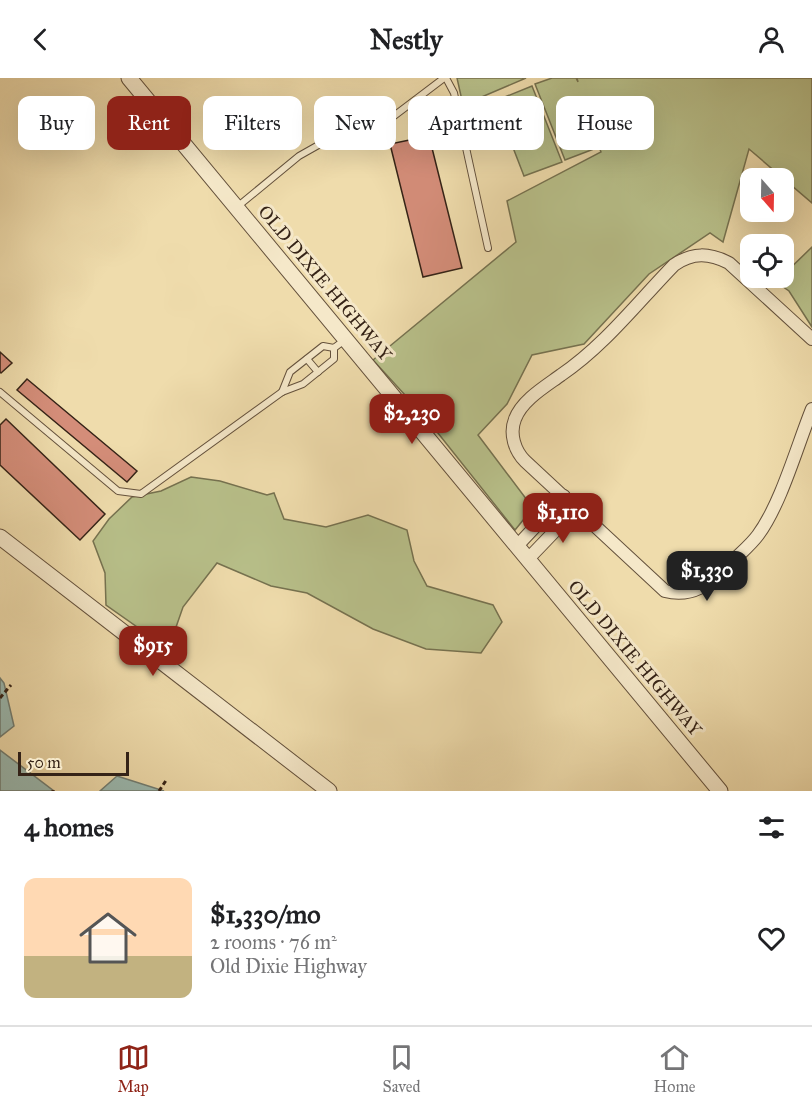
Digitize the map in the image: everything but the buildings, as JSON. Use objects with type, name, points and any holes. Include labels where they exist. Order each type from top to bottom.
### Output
[{"type":"street","name":"OLD DIXIE HIGHWAY","points":[[129,78],[237,207],[340,343],[517,546],[720,791]]},
{"type":"street","points":[[812,339],[729,263],[714,256],[686,257],[674,265],[579,363],[547,385],[523,406],[514,420],[516,451],[665,591],[679,594],[697,590],[716,578],[757,536],[771,513],[812,409]]},
{"type":"street","points":[[517,546],[564,496]]},
{"type":"street","points":[[528,559],[577,508]]},
{"type":"street","points":[[0,537],[329,791]]},
{"type":"lane","points":[[237,207],[299,156],[322,143],[386,122],[445,78],[454,93],[488,249]]},
{"type":"lane","points":[[282,392],[290,372],[323,346],[340,343]]},
{"type":"lane","points":[[1,394],[118,491],[141,494],[282,392],[303,384],[334,359],[340,343]]},
{"type":"lane","points":[[307,359],[318,372]]},
{"type":"path","points":[[0,698],[11,685]]},
{"type":"path","points":[[159,791],[167,779]]},
{"type":"green space","points":[[457,78],[526,78],[484,96],[461,96]]},
{"type":"green space","points":[[552,78],[576,78],[578,82],[577,78],[812,78],[812,203],[794,188],[794,168],[771,168],[749,149],[744,168],[740,168],[740,181],[723,242],[710,233],[649,274],[584,344],[532,355],[507,404],[478,435],[533,508],[515,530],[426,418],[373,360],[516,242],[507,201],[601,152],[600,150],[654,150],[654,96],[556,96],[556,137],[544,107],[544,96],[540,96],[535,84]]},
{"type":"green space","points":[[532,86],[536,96],[507,96]]},
{"type":"green space","points":[[544,116],[562,162],[524,176],[514,150],[544,150]]},
{"type":"green space","points":[[561,150],[591,150],[565,160]]},
{"type":"green space","points":[[812,247],[812,327],[789,291],[785,288],[794,288],[794,264]]},
{"type":"green space","points":[[191,477],[220,481],[267,495],[274,493],[284,519],[326,527],[368,515],[407,530],[414,561],[427,586],[493,605],[502,622],[481,653],[426,649],[373,629],[307,593],[271,586],[217,563],[183,607],[175,630],[150,636],[106,605],[105,573],[93,541],[109,519],[132,497],[161,491]]},
{"type":"water","points":[[0,678],[4,683],[14,726],[0,737]]},
{"type":"water","points":[[0,750],[54,791],[0,791]]},
{"type":"water","points":[[117,776],[164,791],[100,791]]}]
